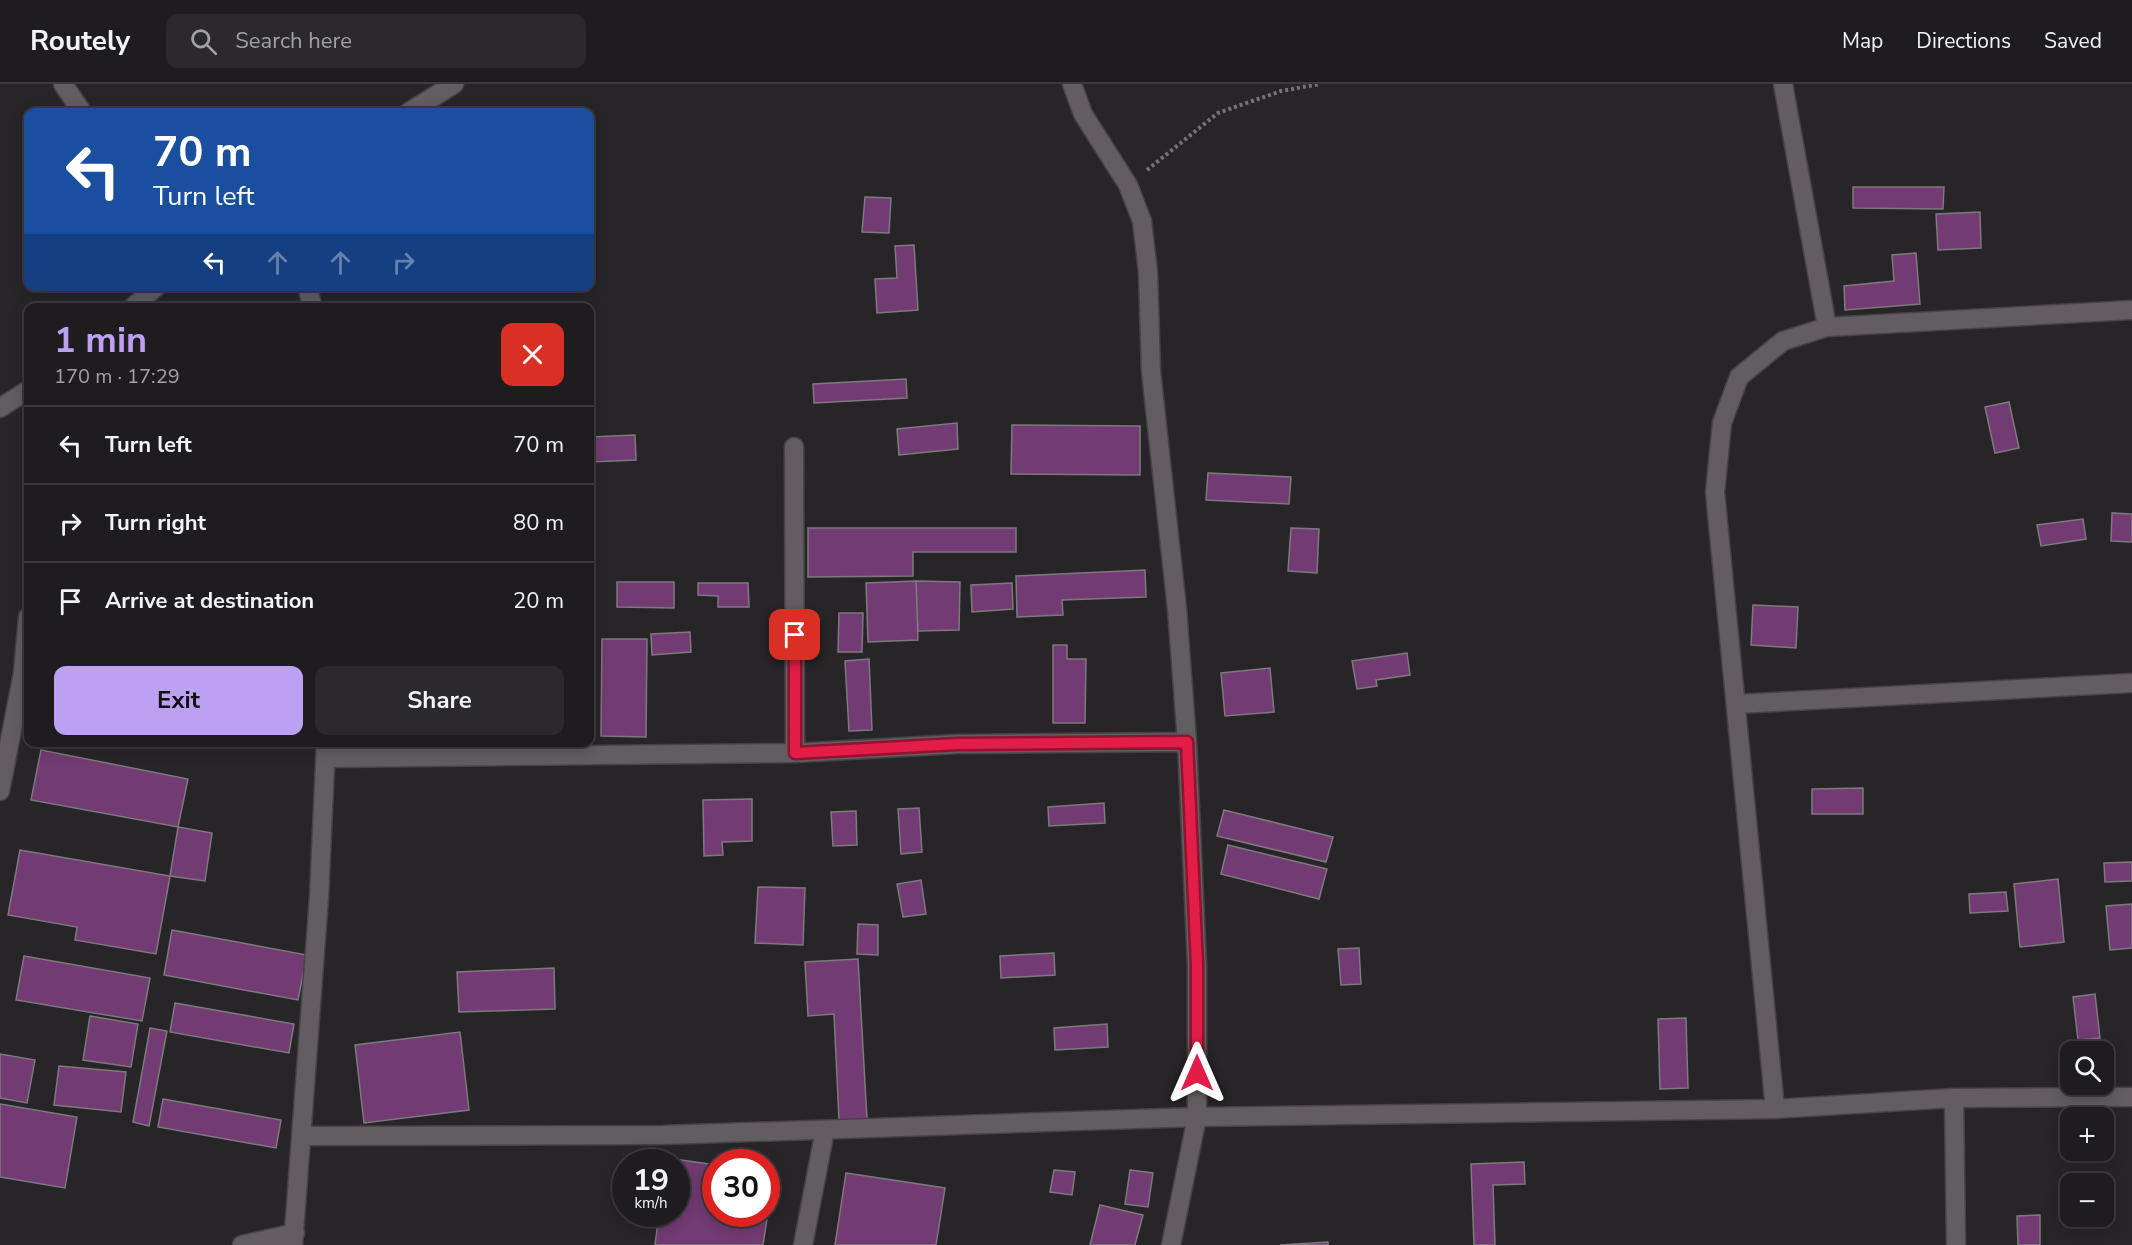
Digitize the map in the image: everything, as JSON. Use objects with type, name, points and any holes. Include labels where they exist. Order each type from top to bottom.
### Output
[{"type":"street","points":[[63,84],[79,108]]},
{"type":"street","points":[[415,108],[454,84]]},
{"type":"street","points":[[1072,84],[1083,114],[1128,185],[1142,221],[1148,272],[1151,371],[1177,609],[1187,742],[1197,965],[1197,1117],[1171,1245]]},
{"type":"street","points":[[1783,84],[1827,327]]},
{"type":"street","points":[[138,303],[151,291]]},
{"type":"street","points":[[1775,1109],[1715,492],[1722,423],[1739,377],[1783,341],[1827,327],[2132,310]]},
{"type":"street","points":[[0,408],[24,393]]},
{"type":"street","points":[[794,447],[795,753]]},
{"type":"street","points":[[0,791],[24,662]]},
{"type":"street","points":[[1736,704],[2132,683]]},
{"type":"street","points":[[242,1245],[294,1239],[326,750],[795,753],[957,744],[1187,742]]},
{"type":"street","points":[[302,1136],[651,1135],[1197,1117],[1775,1109],[1954,1098],[2132,1096]]},
{"type":"street","points":[[1954,1098],[1956,1245]]},
{"type":"street","points":[[803,1245],[825,1130]]},
{"type":"path","points":[[1128,185],[1218,113],[1281,91],[1320,84]]},
{"type":"building","points":[[1853,187],[1944,187],[1943,209],[1853,208]]},
{"type":"building","points":[[865,197],[891,198],[889,233],[862,232]]},
{"type":"building","points":[[1980,212],[1981,248],[1938,250],[1936,214]]},
{"type":"building","points":[[914,245],[918,310],[877,313],[875,279],[897,278],[895,246]]},
{"type":"building","points":[[1916,253],[1920,304],[1845,310],[1844,286],[1894,281],[1892,255]]},
{"type":"building","points":[[906,379],[907,398],[814,403],[813,384]]},
{"type":"building","points":[[2009,402],[2019,448],[1995,453],[1985,407]]},
{"type":"building","points":[[957,423],[958,449],[899,455],[897,429]]},
{"type":"building","points":[[1012,425],[1140,426],[1140,475],[1011,474]]},
{"type":"building","points":[[635,435],[636,460],[594,462],[594,437]]},
{"type":"building","points":[[1208,473],[1291,477],[1289,504],[1206,500]]},
{"type":"building","points":[[2112,513],[2132,514],[2132,542],[2111,541]]},
{"type":"building","points":[[2083,519],[2086,539],[2041,546],[2037,525]]},
{"type":"building","points":[[808,528],[1016,528],[1016,552],[913,552],[913,576],[808,577]]},
{"type":"building","points":[[1291,528],[1319,529],[1317,573],[1288,571]]},
{"type":"building","points":[[1145,570],[1146,597],[1062,600],[1063,615],[1017,617],[1016,576]]},
{"type":"building","points":[[916,581],[918,640],[868,642],[866,583]]},
{"type":"building","points":[[916,581],[960,582],[959,630],[918,631]]},
{"type":"building","points":[[617,582],[674,582],[674,608],[617,607]]},
{"type":"building","points":[[698,583],[748,583],[749,607],[718,607],[718,596],[698,595]]},
{"type":"building","points":[[1012,583],[1013,609],[972,612],[971,585]]},
{"type":"building","points":[[1753,605],[1798,607],[1796,648],[1751,645]]},
{"type":"building","points":[[839,613],[863,613],[862,652],[838,652]]},
{"type":"building","points":[[690,632],[691,652],[652,655],[651,634]]},
{"type":"building","points":[[602,639],[647,639],[646,737],[601,736]]},
{"type":"building","points":[[1053,645],[1067,645],[1067,659],[1086,659],[1085,723],[1053,723]]},
{"type":"building","points":[[1407,653],[1410,675],[1376,680],[1377,686],[1357,689],[1352,661]]},
{"type":"building","points":[[869,659],[872,730],[849,731],[845,661]]},
{"type":"building","points":[[1270,668],[1274,712],[1225,716],[1221,673]]},
{"type":"building","points":[[41,750],[188,779],[178,827],[31,800]]},
{"type":"building","points":[[1863,788],[1863,814],[1812,814],[1812,789]]},
{"type":"building","points":[[752,799],[752,841],[722,842],[723,855],[704,856],[703,800]]},
{"type":"building","points":[[1104,803],[1105,823],[1049,826],[1048,807]]},
{"type":"building","points":[[919,808],[922,852],[901,854],[898,809]]},
{"type":"building","points":[[1224,810],[1333,837],[1326,862],[1217,836]]},
{"type":"building","points":[[856,811],[857,845],[833,846],[831,812]]},
{"type":"building","points":[[178,827],[212,833],[205,881],[170,876]]},
{"type":"building","points":[[1228,845],[1327,869],[1319,899],[1221,874]]},
{"type":"building","points":[[20,850],[170,876],[156,954],[75,940],[77,927],[8,915]]},
{"type":"building","points":[[2132,862],[2132,881],[2105,882],[2104,863]]},
{"type":"building","points":[[2058,879],[2064,942],[2020,947],[2014,884]]},
{"type":"building","points":[[921,880],[926,914],[903,917],[897,884]]},
{"type":"building","points":[[758,887],[805,888],[803,945],[755,943]]},
{"type":"building","points":[[2006,892],[2008,911],[1970,913],[1969,894]]},
{"type":"building","points":[[2132,904],[2132,948],[2110,950],[2106,906]]},
{"type":"building","points":[[858,924],[878,925],[878,955],[857,954]]},
{"type":"building","points":[[172,930],[307,955],[298,1000],[164,975]]},
{"type":"building","points":[[1359,948],[1361,984],[1341,985],[1338,949]]},
{"type":"building","points":[[1054,953],[1055,975],[1001,978],[1000,956]]},
{"type":"building","points":[[24,956],[150,978],[142,1021],[16,1000]]},
{"type":"building","points":[[858,959],[867,1119],[839,1120],[834,1014],[808,1016],[805,962]]},
{"type":"building","points":[[554,968],[555,1009],[459,1012],[457,972]]},
{"type":"building","points":[[2095,994],[2100,1038],[2078,1040],[2073,997]]},
{"type":"building","points":[[175,1003],[294,1024],[289,1053],[170,1032]]},
{"type":"building","points":[[90,1016],[138,1024],[131,1067],[83,1060]]},
{"type":"building","points":[[1686,1018],[1688,1088],[1660,1089],[1658,1019]]},
{"type":"building","points":[[1107,1024],[1108,1047],[1055,1050],[1054,1028]]},
{"type":"building","points":[[150,1028],[167,1031],[149,1126],[133,1122]]},
{"type":"building","points":[[460,1032],[469,1110],[364,1123],[355,1045]]},
{"type":"building","points":[[0,1054],[35,1060],[27,1103],[0,1098]]},
{"type":"building","points":[[59,1066],[126,1072],[121,1112],[54,1105]]},
{"type":"building","points":[[163,1099],[281,1120],[276,1148],[158,1127]]},
{"type":"building","points":[[0,1104],[77,1117],[65,1188],[0,1177]]},
{"type":"building","points":[[690,1161],[702,1163],[702,1227],[766,1227],[763,1245],[655,1245],[657,1227],[690,1227]]},
{"type":"building","points":[[1524,1162],[1525,1184],[1493,1185],[1495,1245],[1474,1245],[1471,1164]]},
{"type":"building","points":[[1054,1170],[1075,1172],[1072,1195],[1050,1192]]},
{"type":"building","points":[[1130,1170],[1153,1173],[1148,1207],[1125,1204]]},
{"type":"building","points":[[846,1173],[945,1188],[936,1245],[835,1245]]},
{"type":"building","points":[[1100,1205],[1143,1215],[1135,1245],[1090,1245]]},
{"type":"building","points":[[2040,1215],[2040,1245],[2018,1245],[2017,1216]]},
{"type":"building","points":[[1328,1242],[1328,1245],[1280,1245]]},
{"type":"route","points":[[795,635],[795,753],[957,744],[1187,742],[1197,965],[1197,1073]]}]
